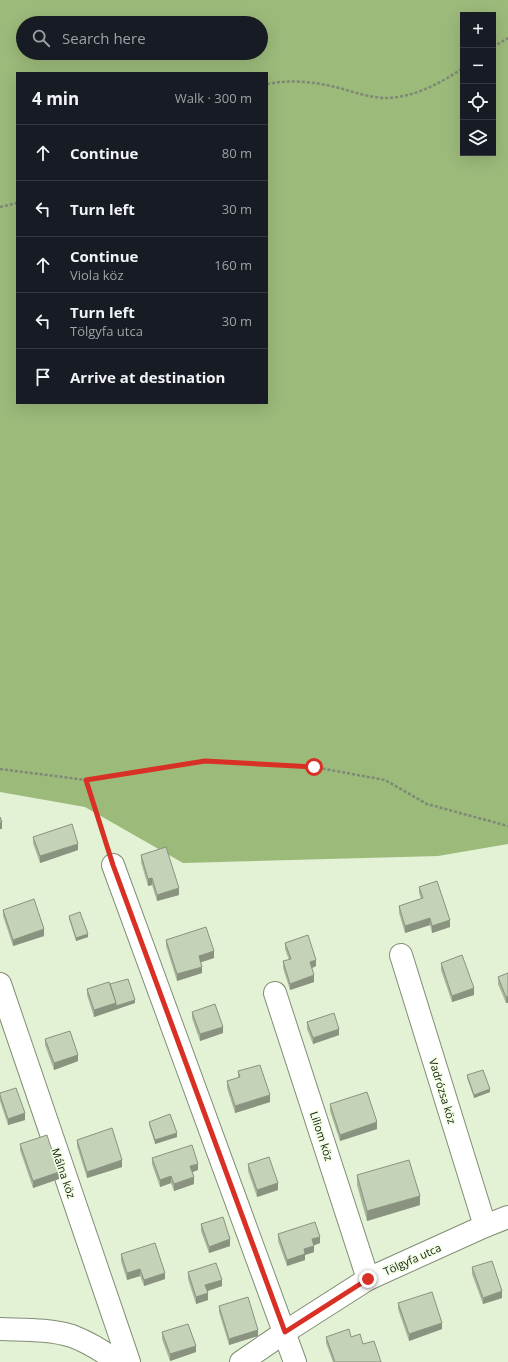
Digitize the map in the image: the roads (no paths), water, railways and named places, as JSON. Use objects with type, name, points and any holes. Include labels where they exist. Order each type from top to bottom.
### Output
[{"type":"street","points":[[113,865],[295,1362]]},
{"type":"street","name":"Vadrózsa köz","points":[[401,955],[485,1226]]},
{"type":"street","name":"Málna köz","points":[[0,984],[129,1362]]},
{"type":"street","name":"Liliom köz","points":[[275,993],[368,1279]]},
{"type":"street","name":"Tölgyfa utca","points":[[241,1362],[368,1279],[508,1217]]},
{"type":"street","points":[[0,1329],[54,1332],[73,1337],[92,1346],[118,1362]]}]
